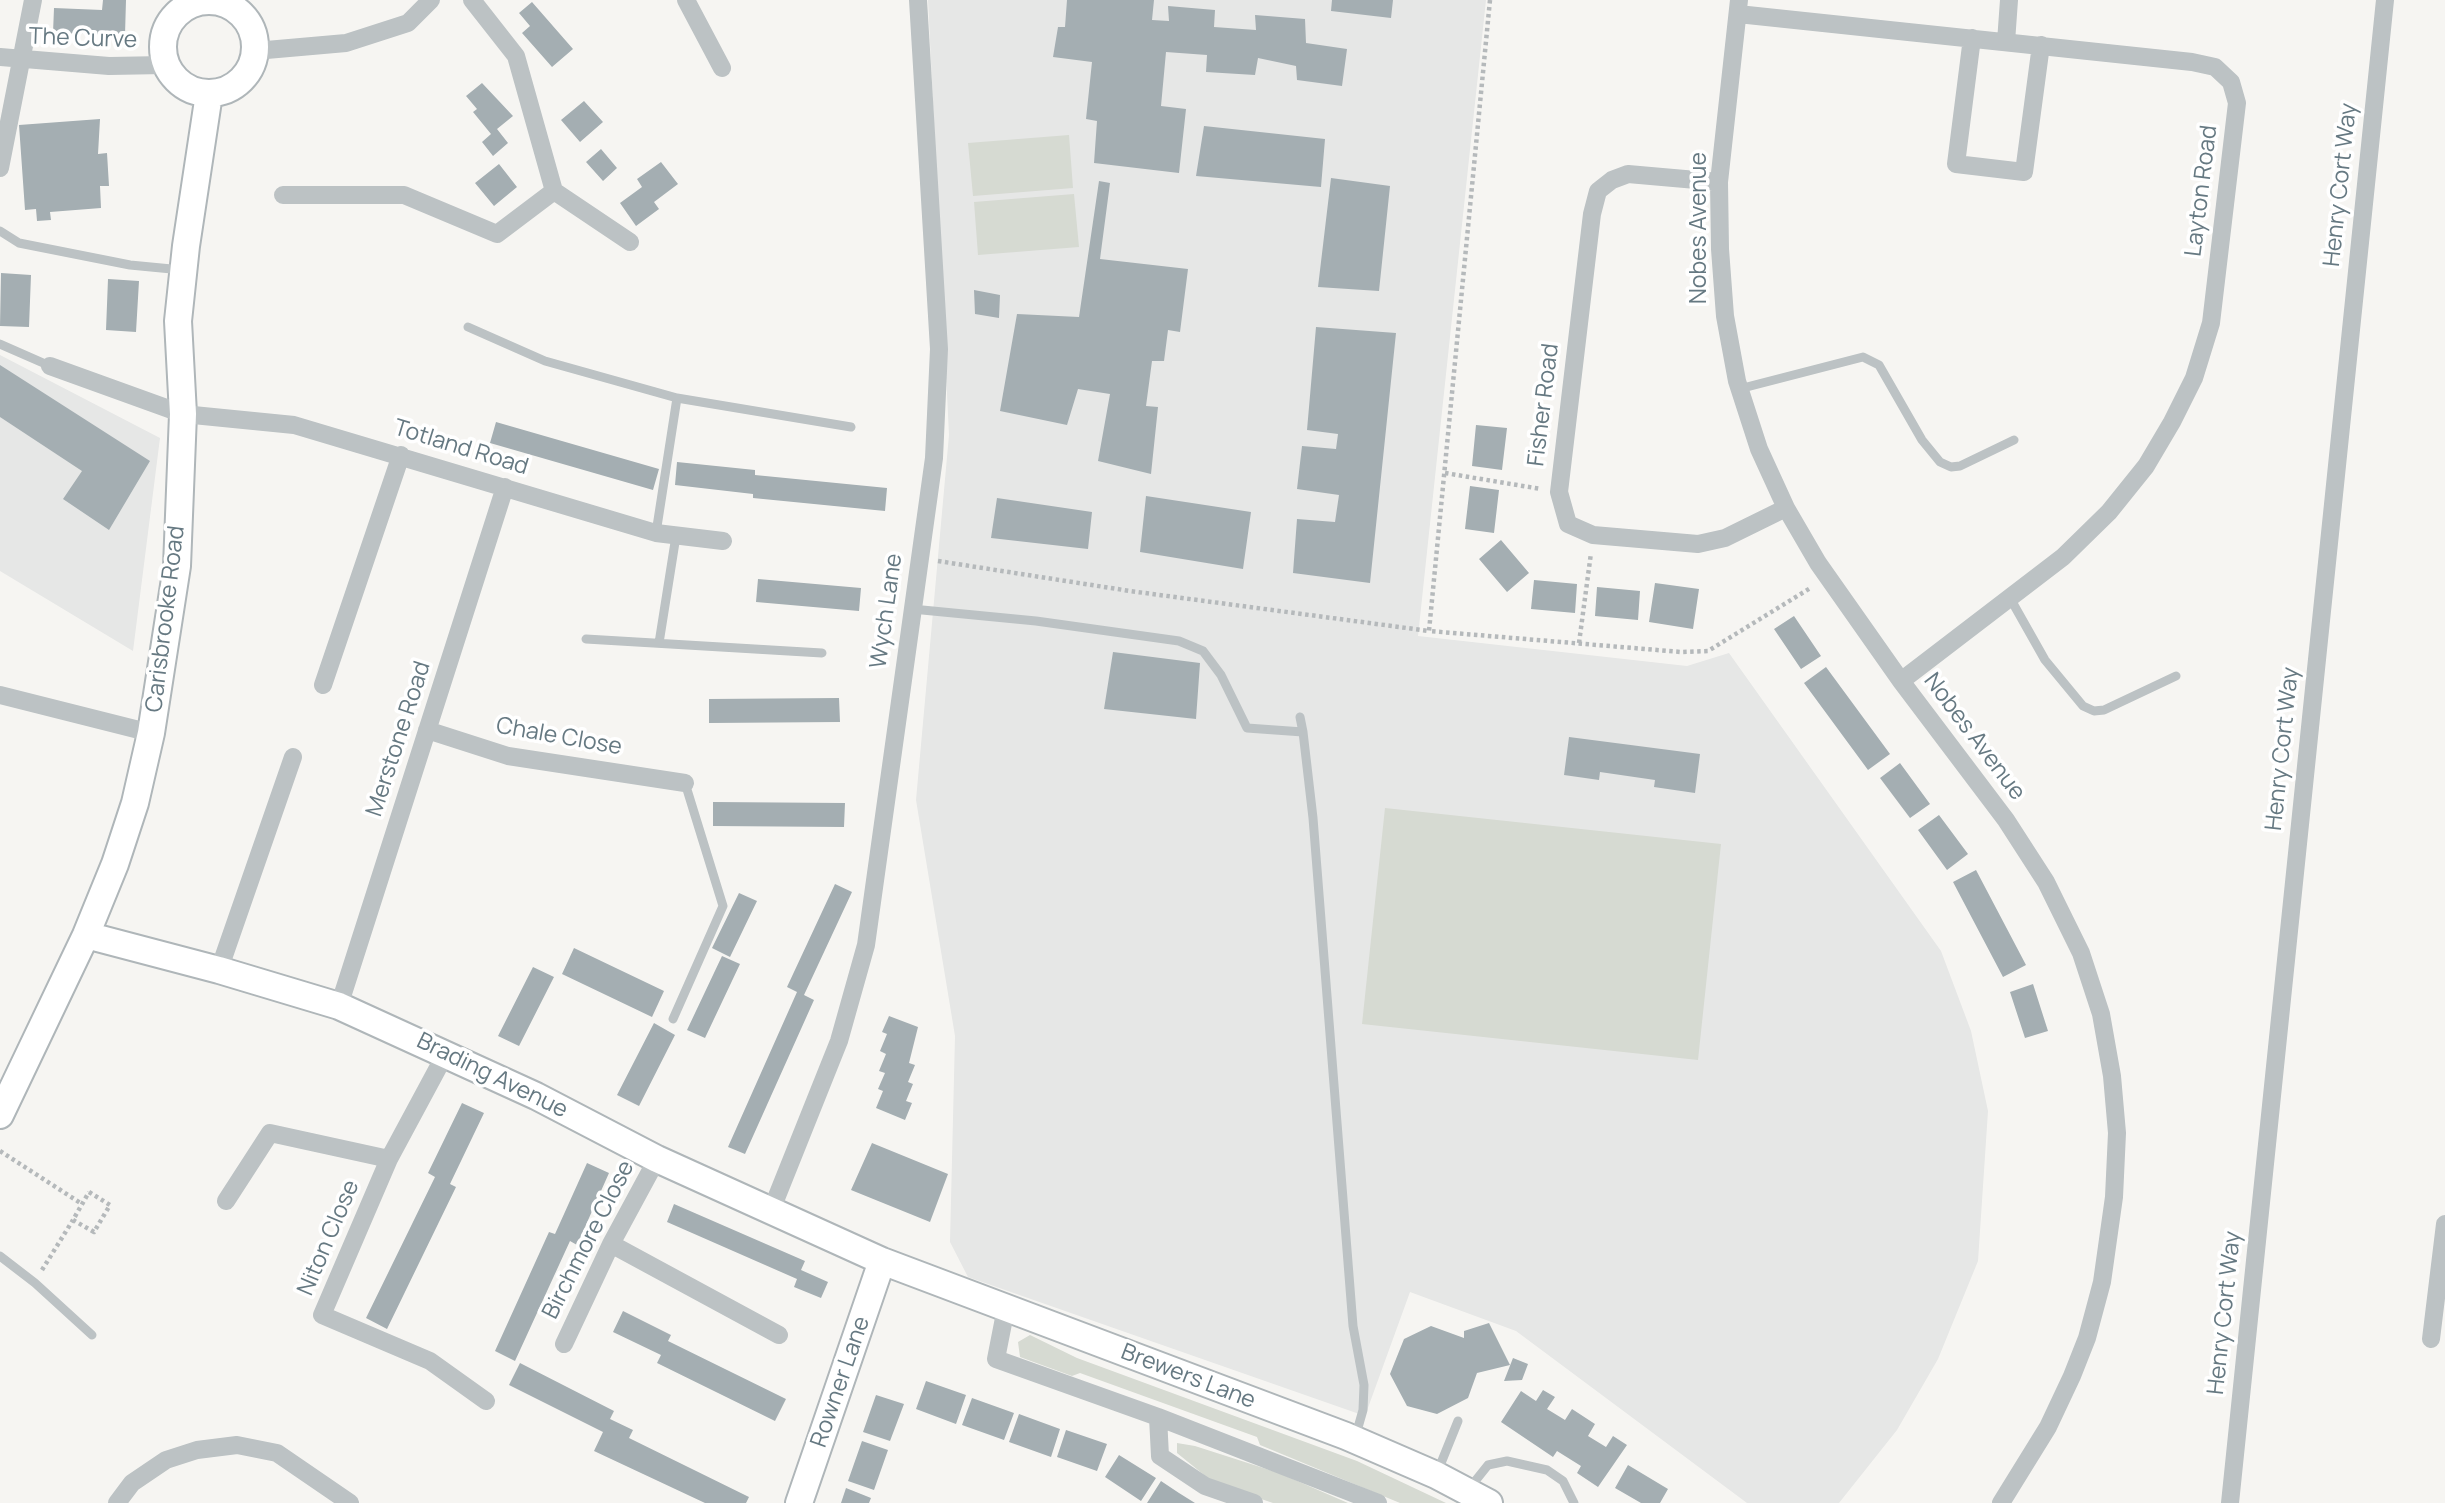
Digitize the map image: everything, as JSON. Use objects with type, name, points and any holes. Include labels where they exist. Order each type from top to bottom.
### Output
[{"type":"street","points":[[0,167],[33,0]]},
{"type":"street","points":[[255,51],[346,43],[408,23],[431,0]]},
{"type":"street","points":[[472,0],[516,56],[554,191],[630,242]]},
{"type":"street","points":[[686,0],[722,68]]},
{"type":"street","name":"Wych Lane","points":[[771,1212],[839,1041],[866,945],[934,458],[939,349],[918,0]]},
{"type":"street","points":[[2006,42],[2009,0]]},
{"type":"street","name":"Henry Cort Way","points":[[2230,1503],[2385,0]]},
{"type":"street","points":[[195,1],[214,1],[231,6],[245,18],[254,35],[255,51],[251,67],[236,86],[209,94],[188,89],[176,81],[165,65],[162,44],[168,24],[180,10],[195,1]]},
{"type":"street","name":"Layton Road","points":[[1738,7],[2215,66],[2231,82],[2237,103],[2211,323],[2194,378],[2146,466],[2109,512],[2063,558],[1901,681]]},
{"type":"street","name":"Nobes Avenue","points":[[1738,7],[1719,182],[1725,316],[1739,389],[1759,449],[1786,508],[1827,576],[1901,681],[2006,820],[2046,881],[2081,953],[2101,1014],[2112,1076],[2117,1133],[2114,1198],[2102,1282],[2087,1338],[2072,1376],[2048,1427],[2001,1503]]},
{"type":"street","points":[[1972,38],[1956,164],[2024,172],[2041,45]]},
{"type":"street","name":"The Curve","points":[[0,57],[20,61],[165,65]]},
{"type":"street","name":"Carisbrooke Road","points":[[0,1115],[86,935],[115,864],[135,803],[151,733],[177,566],[183,414],[178,321],[209,94]]},
{"type":"street","name":"Fisher Road","points":[[1592,535],[1568,524],[1559,492],[1592,214],[1598,191],[1612,180],[1628,174],[1719,182]]},
{"type":"street","points":[[283,195],[404,195],[496,234],[554,191]]},
{"type":"street","name":"Totland Road","points":[[50,366],[183,414],[294,425],[656,533],[723,541]]},
{"type":"street","points":[[323,685],[401,455]]},
{"type":"street","name":"Merstone Road","points":[[339,1006],[505,487]]},
{"type":"street","points":[[1592,535],[1698,544],[1726,538],[1786,508]]},
{"type":"street","points":[[0,695],[151,733]]},
{"type":"street","name":"Chale Close","points":[[427,730],[508,756],[685,783]]},
{"type":"street","points":[[219,970],[293,757]]},
{"type":"street","name":"Brading Avenue","points":[[86,935],[219,970],[339,1006],[446,1053],[657,1159],[883,1261]]},
{"type":"street","name":"Niton Close","points":[[446,1053],[389,1159],[322,1315],[429,1361],[486,1401]]},
{"type":"street","points":[[226,1202],[270,1133],[389,1159]]},
{"type":"street","name":"Birchmore Close","points":[[564,1344],[611,1244],[657,1159]]},
{"type":"street","points":[[2431,1339],[2445,1224]]},
{"type":"street","points":[[611,1244],[779,1335]]},
{"type":"street","name":"Brewers Lane","points":[[883,1261],[1355,1440],[1436,1475],[1478,1497]]},
{"type":"street","name":"Rowner Lane","points":[[799,1503],[883,1261]]},
{"type":"street","points":[[1006,1308],[996,1359],[1158,1417],[1378,1503]]},
{"type":"street","points":[[1158,1417],[1160,1455],[1205,1486],[1254,1503]]},
{"type":"street","points":[[117,1503],[132,1483],[166,1460],[197,1450],[237,1445],[277,1453],[350,1503]]},
{"type":"lane","points":[[0,231],[19,243],[130,265],[183,270]]},
{"type":"lane","points":[[468,327],[545,361],[677,398],[850,427]]},
{"type":"lane","points":[[0,344],[50,366]]},
{"type":"lane","points":[[1739,389],[1863,357],[1879,365],[1922,440],[1940,462],[1951,467],[1960,466],[2014,440]]},
{"type":"lane","points":[[656,533],[677,398]]},
{"type":"lane","points":[[659,643],[676,536]]},
{"type":"lane","points":[[2010,598],[2051,668],[2084,706],[2094,711],[2104,710],[2176,676]]},
{"type":"lane","points":[[912,609],[1036,621],[1179,641],[1203,651],[1215,667],[1247,728],[1303,732]]},
{"type":"lane","points":[[586,639],[822,653]]},
{"type":"lane","points":[[1300,717],[1313,818],[1353,1326],[1364,1385],[1363,1410],[1355,1440]]},
{"type":"lane","points":[[673,1019],[723,906],[685,783]]},
{"type":"lane","points":[[0,1256],[35,1283],[92,1335]]},
{"type":"lane","points":[[1436,1475],[1458,1421]]},
{"type":"lane","points":[[1478,1497],[1488,1465],[1507,1461],[1547,1470],[1563,1481],[1574,1503]]},
{"type":"path","points":[[1430,631],[1490,0]]},
{"type":"path","points":[[1445,473],[1559,492]]},
{"type":"path","points":[[1578,643],[1592,535]]},
{"type":"path","points":[[920,558],[1130,591],[1430,631],[1709,652],[1827,576]]},
{"type":"path","points":[[0,1152],[82,1204]]},
{"type":"path","points":[[35,1283],[72,1220],[89,1192],[110,1205],[94,1232],[72,1220]]},
{"type":"shaded area","points":[[928,0],[1486,0],[1418,636],[1687,666],[1729,653],[1941,951],[1971,1031],[1988,1111],[1978,1261],[1938,1359],[1897,1430],[1839,1503],[1747,1503],[1516,1331],[1410,1292],[1365,1416],[968,1277],[950,1242],[955,1036],[916,800],[949,435]]},
{"type":"shaded area","points":[[1069,135],[1073,188],[973,196],[968,143]]},
{"type":"shaded area","points":[[1074,194],[1079,247],[978,255],[974,202]]},
{"type":"shaded area","points":[[0,355],[160,438],[133,651],[0,571]]},
{"type":"shaded area","points":[[1385,808],[1721,844],[1698,1060],[1362,1024]]},
{"type":"shaded area","points":[[1030,1335],[1077,1358],[1357,1461],[1446,1503],[1400,1503],[1260,1445],[1257,1437],[1080,1373],[1072,1376],[1020,1357],[1018,1342]]},
{"type":"shaded area","points":[[1177,1443],[1195,1446],[1279,1473],[1348,1503],[1273,1503],[1214,1483],[1177,1453]]},
{"type":"building","points":[[103,0],[126,0],[125,35],[53,33],[54,8],[102,10]]},
{"type":"building","points":[[1067,0],[1154,0],[1152,20],[1169,21],[1168,6],[1215,10],[1214,27],[1256,30],[1255,15],[1305,19],[1306,43],[1347,49],[1342,86],[1297,80],[1296,66],[1258,58],[1255,75],[1206,72],[1207,55],[1166,52],[1161,106],[1186,109],[1179,173],[1094,163],[1097,121],[1086,119],[1092,62],[1053,57],[1058,27],[1065,27]]},
{"type":"building","points":[[1332,0],[1393,0],[1391,18],[1331,11]]},
{"type":"building","points":[[532,2],[573,49],[552,67],[522,33],[530,26],[519,13]]},
{"type":"building","points":[[482,83],[513,116],[497,129],[508,143],[493,156],[482,142],[491,134],[473,112],[477,109],[466,96]]},
{"type":"building","points":[[584,101],[603,122],[580,142],[561,120]]},
{"type":"building","points":[[100,119],[98,154],[107,153],[109,186],[100,186],[101,208],[50,212],[51,220],[37,221],[36,209],[25,210],[19,125]]},
{"type":"building","points":[[1204,126],[1325,139],[1321,187],[1196,176]]},
{"type":"building","points":[[601,149],[617,168],[603,181],[586,162]]},
{"type":"building","points":[[661,162],[678,184],[654,202],[659,209],[636,226],[620,203],[642,187],[637,179]]},
{"type":"building","points":[[499,164],[517,187],[494,206],[475,183]]},
{"type":"building","points":[[1331,178],[1390,186],[1379,291],[1318,287]]},
{"type":"building","points":[[1099,181],[1110,183],[1100,259],[1188,269],[1180,332],[1168,330],[1164,361],[1152,361],[1146,406],[1158,407],[1151,474],[1098,461],[1110,394],[1078,389],[1067,425],[1000,411],[1017,314],[1079,317]]},
{"type":"building","points":[[1,273],[31,275],[29,327],[0,326]]},
{"type":"building","points":[[108,279],[139,281],[136,332],[106,330]]},
{"type":"building","points":[[974,290],[1000,295],[999,318],[975,314]]},
{"type":"building","points":[[1316,327],[1396,333],[1370,583],[1293,573],[1297,519],[1335,522],[1339,495],[1297,489],[1302,446],[1336,449],[1338,434],[1307,430]]},
{"type":"building","points":[[0,365],[150,461],[109,530],[63,499],[82,471],[0,417]]},
{"type":"building","points":[[496,422],[659,469],[653,490],[490,443]]},
{"type":"building","points":[[1476,425],[1507,428],[1502,470],[1472,466]]},
{"type":"building","points":[[677,462],[755,470],[755,475],[887,488],[885,511],[753,498],[753,494],[675,485]]},
{"type":"building","points":[[1470,486],[1499,490],[1494,533],[1465,529]]},
{"type":"building","points":[[1146,496],[1251,512],[1243,569],[1140,552]]},
{"type":"building","points":[[997,498],[1092,512],[1088,549],[991,538]]},
{"type":"building","points":[[1501,540],[1529,573],[1507,592],[1479,559]]},
{"type":"building","points":[[758,579],[861,588],[859,611],[756,602]]},
{"type":"building","points":[[1534,580],[1577,584],[1575,613],[1531,609]]},
{"type":"building","points":[[1655,583],[1699,589],[1693,629],[1649,622]]},
{"type":"building","points":[[1597,587],[1640,591],[1638,620],[1595,616]]},
{"type":"building","points":[[1794,616],[1821,656],[1801,669],[1774,629]]},
{"type":"building","points":[[1113,652],[1200,663],[1196,719],[1104,709]]},
{"type":"building","points":[[1826,667],[1890,754],[1868,770],[1804,683]]},
{"type":"building","points":[[839,698],[840,722],[709,723],[709,699]]},
{"type":"building","points":[[1569,737],[1700,754],[1695,793],[1654,787],[1655,780],[1600,772],[1599,780],[1564,775]]},
{"type":"building","points":[[1900,763],[1930,804],[1910,818],[1880,778]]},
{"type":"building","points":[[713,802],[845,803],[844,827],[713,826]]},
{"type":"building","points":[[1939,815],[1968,854],[1947,870],[1918,830]]},
{"type":"building","points":[[1976,870],[2026,965],[2003,977],[1953,882]]},
{"type":"building","points":[[835,884],[852,892],[804,995],[814,1000],[745,1154],[728,1147],[797,992],[787,987]]},
{"type":"building","points":[[739,893],[757,901],[730,957],[712,948]]},
{"type":"building","points":[[574,948],[664,991],[652,1017],[562,974]]},
{"type":"building","points":[[722,956],[740,964],[705,1038],[687,1030]]},
{"type":"building","points":[[533,967],[554,977],[519,1046],[498,1036]]},
{"type":"building","points":[[2033,984],[2048,1031],[2025,1038],[2010,992]]},
{"type":"building","points":[[889,1016],[918,1027],[909,1063],[915,1065],[908,1082],[913,1084],[906,1101],[912,1103],[905,1120],[876,1108],[883,1091],[878,1089],[885,1073],[879,1071],[886,1054],[880,1051],[887,1034],[882,1032]]},
{"type":"building","points":[[654,1023],[675,1035],[639,1106],[617,1095]]},
{"type":"building","points":[[462,1103],[484,1113],[450,1184],[456,1187],[387,1329],[366,1318],[435,1177],[428,1173]]},
{"type":"building","points":[[872,1143],[948,1174],[930,1222],[851,1190]]},
{"type":"building","points":[[587,1163],[609,1173],[577,1245],[570,1241],[515,1361],[495,1351],[549,1232],[555,1234]]},
{"type":"building","points":[[674,1204],[805,1261],[801,1270],[828,1282],[821,1298],[794,1287],[797,1279],[667,1222]]},
{"type":"building","points":[[623,1311],[671,1335],[668,1341],[786,1399],[775,1421],[657,1363],[661,1355],[613,1332]]},
{"type":"building","points":[[1489,1323],[1510,1365],[1477,1373],[1468,1398],[1437,1414],[1407,1406],[1390,1374],[1404,1339],[1431,1326],[1464,1338],[1464,1331]]},
{"type":"building","points":[[1513,1358],[1528,1364],[1522,1380],[1504,1381]]},
{"type":"building","points":[[520,1363],[614,1411],[610,1419],[633,1430],[629,1438],[749,1497],[746,1503],[705,1503],[594,1451],[603,1432],[509,1385]]},
{"type":"building","points":[[926,1381],[966,1395],[956,1424],[916,1409]]},
{"type":"building","points":[[1543,1390],[1555,1397],[1547,1409],[1565,1420],[1572,1409],[1595,1424],[1588,1436],[1606,1447],[1613,1436],[1627,1445],[1598,1487],[1577,1473],[1581,1466],[1557,1451],[1553,1457],[1501,1422],[1521,1391],[1536,1401]]},
{"type":"building","points":[[876,1395],[904,1404],[890,1441],[863,1432]]},
{"type":"building","points":[[972,1398],[1014,1413],[1004,1440],[962,1425]]},
{"type":"building","points":[[1019,1414],[1060,1429],[1051,1457],[1009,1442]]},
{"type":"building","points":[[1066,1430],[1107,1444],[1097,1471],[1057,1457]]},
{"type":"building","points":[[862,1441],[888,1450],[874,1490],[848,1481]]},
{"type":"building","points":[[1119,1455],[1156,1478],[1141,1501],[1105,1477]]},
{"type":"building","points":[[1628,1465],[1668,1489],[1660,1503],[1641,1503],[1615,1488]]},
{"type":"building","points":[[1161,1481],[1179,1493],[1195,1503],[1147,1503]]},
{"type":"building","points":[[846,1488],[871,1498],[869,1503],[841,1503]]}]
